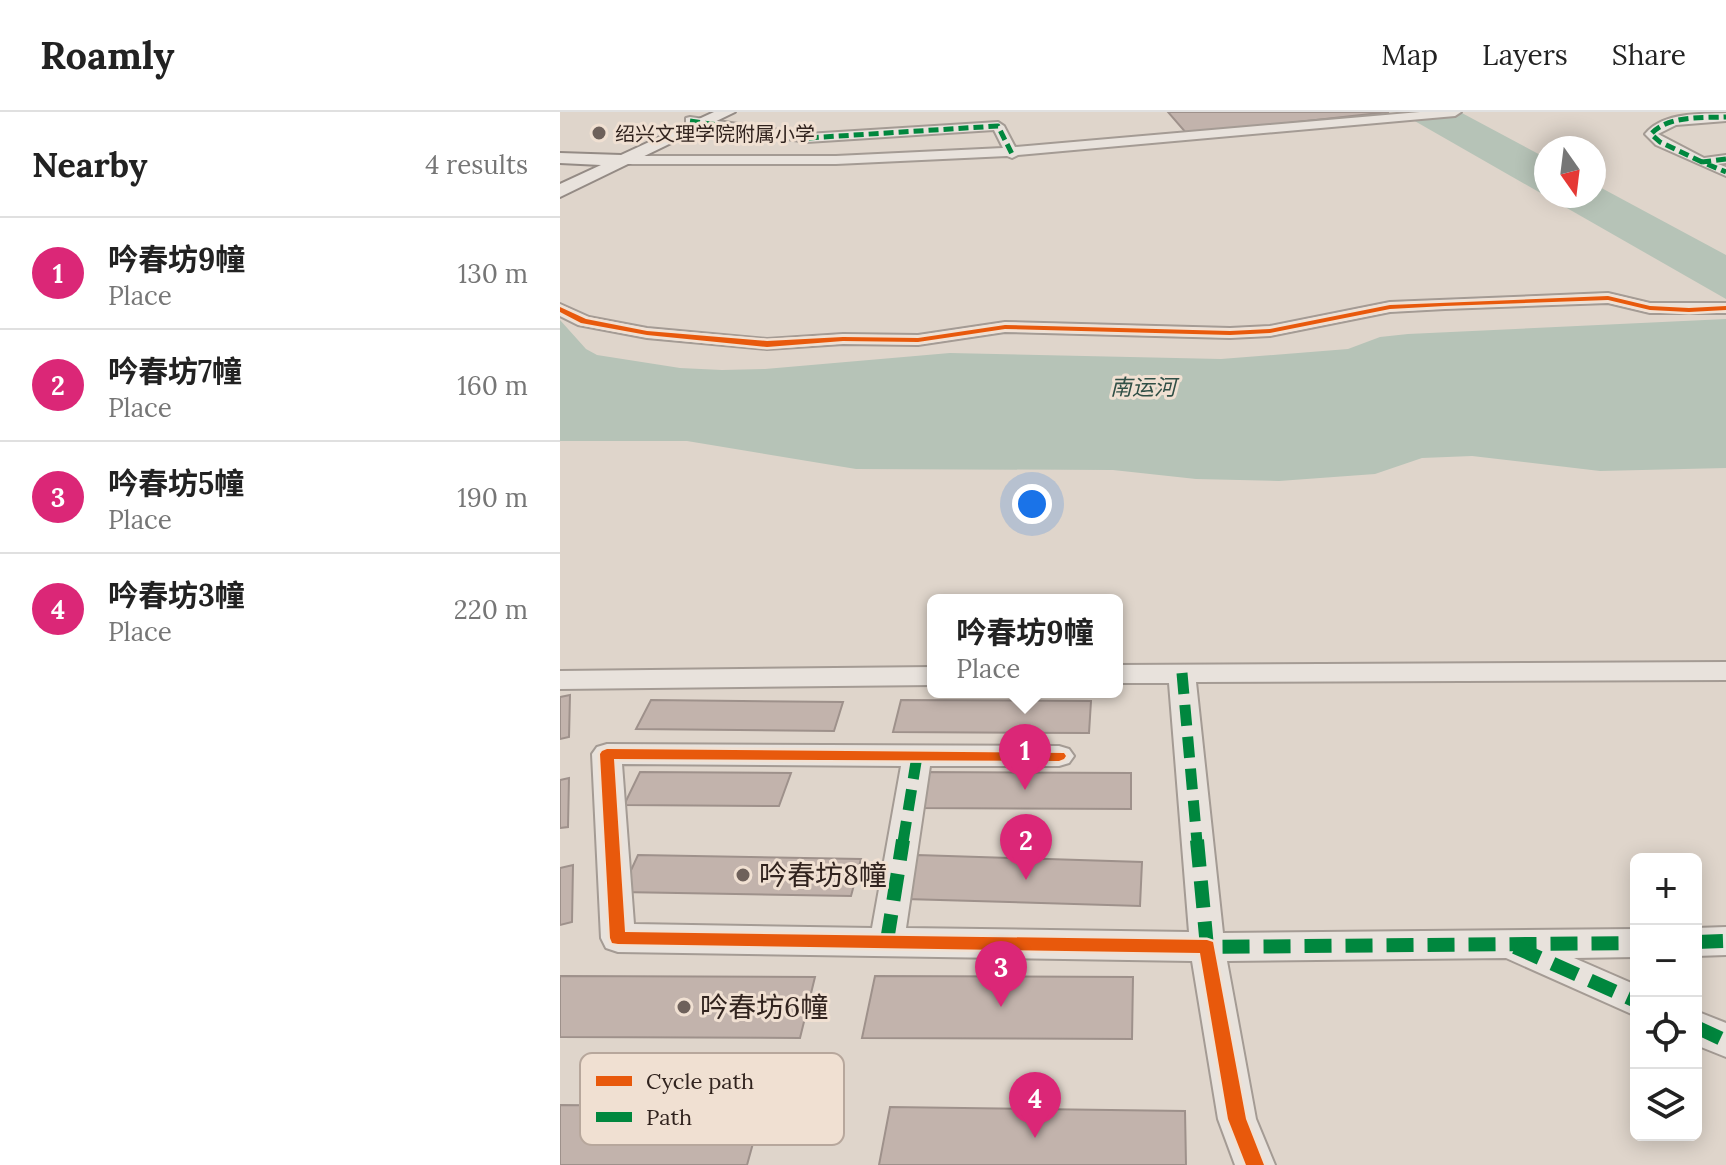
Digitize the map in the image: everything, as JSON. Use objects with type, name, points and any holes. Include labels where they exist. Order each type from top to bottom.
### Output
[{"type":"main road","points":[[560,191],[701,119],[727,112]]},
{"type":"main road","points":[[560,158],[619,160]]},
{"type":"main road","points":[[560,181],[619,160]]},
{"type":"street","points":[[619,160],[761,163],[1012,154],[1455,112]]},
{"type":"street","points":[[1726,117],[1665,123],[1654,128],[1651,134],[1660,142],[1726,172]]},
{"type":"street","points":[[701,119],[807,138],[998,126],[1012,154]]},
{"type":"street","points":[[1702,162],[1726,159]]},
{"type":"street","points":[[560,309],[584,321],[616,328],[767,344],[843,339],[918,340],[1005,327],[1230,333],[1270,331],[1390,307],[1445,304],[1608,298],[1650,308],[1726,308]]},
{"type":"street","points":[[1123,674],[1726,671]]},
{"type":"street","points":[[1182,673],[1207,947],[1237,1119],[1255,1165]]},
{"type":"street","points":[[560,680],[927,676]]},
{"type":"street","points":[[1059,756],[607,754],[618,938],[1207,947],[1630,943]]},
{"type":"street","points":[[887,941],[917,756]]},
{"type":"street","points":[[1702,942],[1726,941]]},
{"type":"street","points":[[1511,945],[1630,998]]},
{"type":"street","points":[[1702,1030],[1726,1041]]},
{"type":"water","points":[[1399,112],[1460,112],[1534,152],[1534,189]]},
{"type":"water","points":[[1606,190],[1726,255],[1726,299],[1567,208],[1606,208]]},
{"type":"water","name":"南运河","points":[[1726,319],[1726,468],[1600,471],[1472,456],[1422,458],[1375,474],[1279,481],[1196,479],[1113,470],[856,469],[687,441],[560,441],[560,320],[586,349],[597,355],[680,368],[722,370],[950,353],[1221,359],[1348,349],[1380,337],[1408,334]]},
{"type":"building","points":[[1168,112],[1389,112],[1187,134]]},
{"type":"building","points":[[570,695],[569,737],[560,739],[560,697]]},
{"type":"building","points":[[651,700],[843,702],[834,731],[636,729]]},
{"type":"building","points":[[901,700],[1091,701],[1089,733],[893,732]]},
{"type":"building","points":[[640,772],[791,773],[779,806],[624,805]]},
{"type":"building","points":[[923,772],[1131,773],[1131,809],[915,808]]},
{"type":"building","points":[[569,778],[568,827],[560,828],[560,780]]},
{"type":"building","name":"吟春坊8幢","points":[[638,855],[861,859],[851,896],[621,892]]},
{"type":"building","points":[[917,855],[1142,862],[1140,906],[906,899]]},
{"type":"building","points":[[573,865],[572,922],[560,925],[560,868]]},
{"type":"building","name":"吟春坊6幢","points":[[560,976],[815,977],[800,1038],[560,1037]]},
{"type":"building","points":[[875,976],[1133,977],[1132,1039],[862,1038]]},
{"type":"building","points":[[560,1105],[580,1105],[580,1145],[753,1145],[747,1165],[560,1165]]},
{"type":"building","points":[[890,1107],[1185,1111],[1186,1165],[879,1165]]},
{"type":"marked path","points":[[1702,162],[1660,142],[1651,134],[1656,128],[1674,121],[1726,117]]},
{"type":"marked path","points":[[690,121],[807,138],[998,126],[1012,154]]},
{"type":"marked path","points":[[1726,159],[1702,162],[1726,172]]},
{"type":"marked path","points":[[1182,673],[1207,947],[1630,943]]},
{"type":"marked path","points":[[887,941],[917,756]]},
{"type":"marked path","points":[[1702,942],[1726,941]]},
{"type":"marked path","points":[[1515,947],[1630,998]]},
{"type":"marked path","points":[[1702,1030],[1726,1041]]},
{"type":"cycle path","points":[[560,309],[584,321],[647,333],[767,344],[843,339],[918,340],[1005,327],[1230,333],[1270,331],[1390,307],[1445,304],[1608,298],[1650,308],[1726,308]]},
{"type":"cycle path","points":[[1059,756],[607,754],[618,938],[1207,947],[1237,1119],[1255,1165]]},
{"type":"place","name":"绍兴文理学院附属小学","points":[[599,133]]},
{"type":"place","name":"吟春坊9幢","points":[[1025,790]]},
{"type":"place","name":"吟春坊8幢","points":[[743,875]]},
{"type":"place","name":"吟春坊7幢","points":[[1026,880]]},
{"type":"place","name":"吟春坊6幢","points":[[684,1007]]},
{"type":"place","name":"吟春坊5幢","points":[[1001,1007]]},
{"type":"place","name":"吟春坊3幢","points":[[1035,1138]]}]
